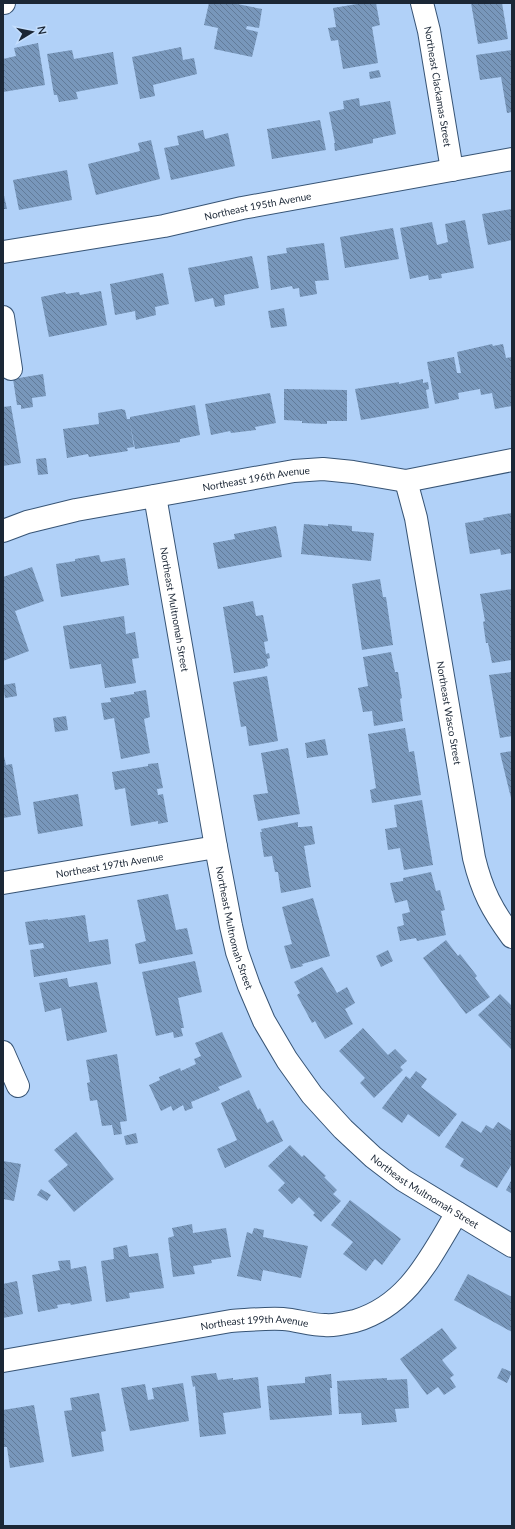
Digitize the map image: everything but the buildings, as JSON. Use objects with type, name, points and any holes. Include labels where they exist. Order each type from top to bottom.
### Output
[{"type":"street","name":"Northeast Clackamas Street","points":[[422,3],[429,31],[452,170]]},
{"type":"street","name":"Northeast 195th Avenue","points":[[3,252],[164,226],[242,208],[512,159]]},
{"type":"street","points":[[3,317],[11,369]]},
{"type":"street","name":"Northeast 196th Avenue","points":[[3,531],[27,522],[76,510],[294,471],[323,469],[353,472],[406,481],[512,460]]},
{"type":"street","name":"Northeast Wasco Street","points":[[406,481],[416,518],[474,858],[480,881],[487,899],[512,937]]},
{"type":"street","name":"Northeast Multnomah Street","points":[[155,496],[231,926],[237,952],[249,986],[264,1021],[287,1060],[312,1095],[343,1129],[373,1157],[402,1180],[512,1246]]},
{"type":"street","name":"Northeast 197th Avenue","points":[[3,883],[216,847]]},
{"type":"street","points":[[3,1052],[18,1086]]},
{"type":"street","name":"Northeast 199th Avenue","points":[[3,1361],[231,1321],[262,1318],[284,1319],[325,1325],[347,1323],[366,1318],[388,1306],[406,1291],[420,1274],[457,1213]]}]
